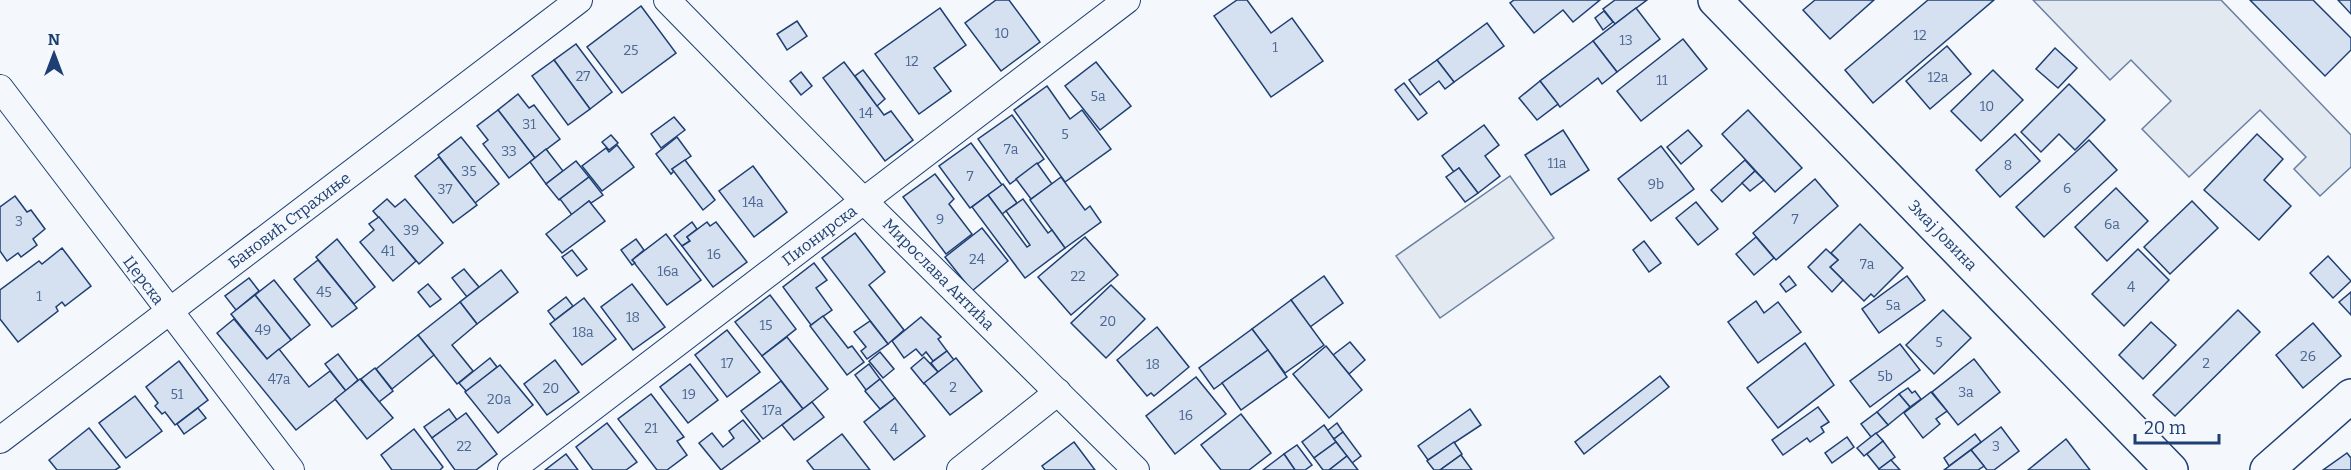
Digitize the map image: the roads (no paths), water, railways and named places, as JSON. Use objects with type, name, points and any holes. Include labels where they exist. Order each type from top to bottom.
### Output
[{"type":"street","name":"Бановић Страхиње","points":[[0,440],[579,0]]},
{"type":"street","name":"Мирослава Антића","points":[[667,0],[864,201],[1136,470]]},
{"type":"street","name":"Пионирска","points":[[511,470],[1127,0]]},
{"type":"street","name":"Змај Јовина","points":[[1715,0],[2171,470]]},
{"type":"street","name":"Церска","points":[[0,88],[168,312],[291,470]]},
{"type":"street","points":[[960,470],[1058,392]]},
{"type":"street","points":[[2267,470],[2351,396]]}]
